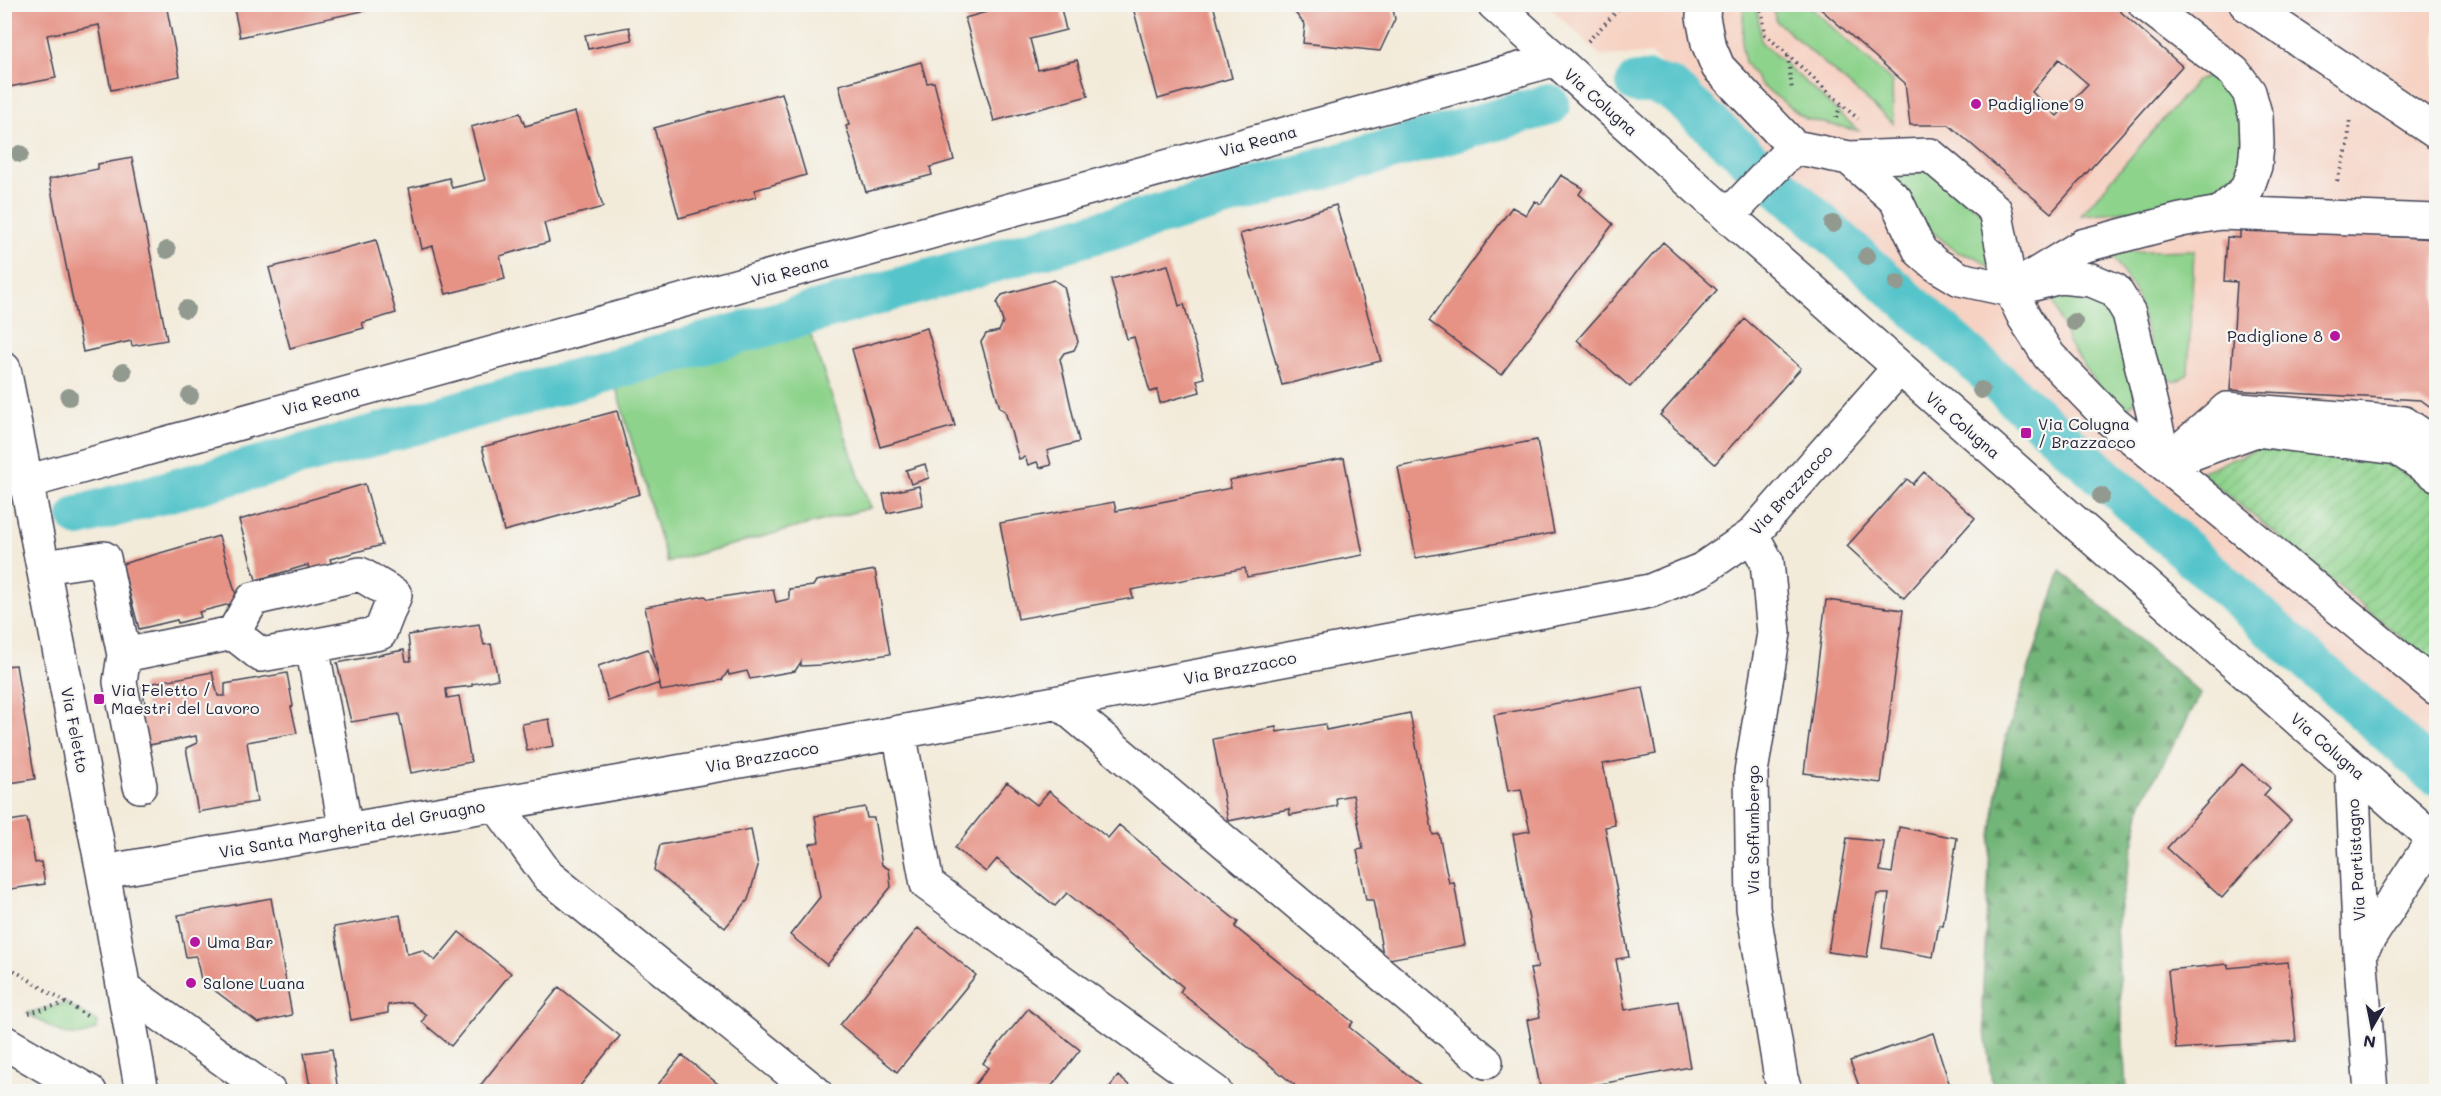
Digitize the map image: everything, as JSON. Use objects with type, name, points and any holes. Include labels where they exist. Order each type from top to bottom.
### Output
[{"type":"street","name":"Via Colugna","points":[[1494,4],[1558,64],[1899,368],[2435,840]]},
{"type":"street","points":[[1704,4],[1703,17],[1708,43],[1718,67],[1786,156]]},
{"type":"street","points":[[2145,4],[2234,72],[2249,92],[2256,117],[2255,166],[2247,189],[2220,213]]},
{"type":"street","points":[[2246,4],[2436,132]]},
{"type":"street","name":"Via Reana","points":[[26,482],[1558,64]]},
{"type":"street","points":[[1728,216],[1786,156],[1849,158],[1930,155],[1995,210],[2011,290],[2024,317],[2049,356],[2110,420],[2436,688]]},
{"type":"street","points":[[1849,158],[1896,200],[1920,251],[1935,264],[1960,279],[2011,290],[2060,277],[2091,280],[2115,290],[2129,313],[2165,463]]},
{"type":"street","points":[[2011,290],[2082,246],[2181,220],[2220,213],[2436,221]]},
{"type":"street","name":"Via Brazzacco","points":[[496,804],[899,732],[1650,591],[1701,570],[1752,535],[1899,368]]},
{"type":"street","name":"Via Feletto","points":[[4,369],[103,872],[142,1092]]},
{"type":"street","points":[[2165,463],[2227,409],[2404,423],[2436,445]]},
{"type":"street","points":[[2165,463],[2256,430],[2397,448],[2436,474]]},
{"type":"street","name":"Via Soffumbergo","points":[[1752,535],[1767,562],[1774,633],[1751,772],[1753,908],[1781,1078],[1786,1092]]},
{"type":"street","points":[[42,557],[104,558],[124,655],[120,682],[140,786]]},
{"type":"street","points":[[124,655],[233,633],[253,599],[360,574],[396,596],[380,633],[261,655],[233,633]]},
{"type":"street","points":[[312,646],[346,830]]},
{"type":"street","points":[[1059,702],[1486,1062]]},
{"type":"street","points":[[899,732],[927,884],[1215,1092]]},
{"type":"street","name":"Via Partistagno","points":[[2352,768],[2360,952],[2372,1092]]},
{"type":"street","name":"Via Santa Margherita del Gruagno","points":[[103,872],[496,804],[548,876],[815,1092]]},
{"type":"street","name":"Via Partistagno","points":[[2360,952],[2435,840]]},
{"type":"street","points":[[125,989],[269,1092]]},
{"type":"street","points":[[4,1042],[90,1092]]},
{"type":"path","points":[[1558,64],[1624,4]]},
{"type":"path","points":[[1761,4],[1765,34],[1859,119]]},
{"type":"path","points":[[2308,215],[2322,205],[2332,193],[2337,181],[2348,145],[2351,110]]},
{"type":"path","points":[[4,964],[134,1045]]},
{"type":"path","points":[[27,1013],[66,1003]]},
{"type":"shaded area","points":[[1547,5],[2436,5],[2436,760],[1650,54],[1601,56]]},
{"type":"green space","points":[[1744,5],[1757,5],[1761,42],[1859,131],[1806,119],[1761,85],[1745,62],[1742,48]]},
{"type":"green space","points":[[1772,5],[1808,5],[1892,82],[1893,123],[1776,21]]},
{"type":"green space","points":[[2207,76],[2227,82],[2238,98],[2242,134],[2238,183],[2199,205],[2081,215],[2197,80]]},
{"type":"green space","points":[[1925,164],[1988,219],[1998,274],[1978,258],[1957,252],[1924,225],[1870,166]]},
{"type":"green space","points":[[2194,250],[2188,373],[2179,380],[2172,381],[2157,369],[2136,294],[2110,252]]},
{"type":"green space","points":[[2048,286],[2101,295],[2117,316],[2138,399],[2124,411],[2105,395],[2069,345]]},
{"type":"green space","points":[[808,327],[870,508],[667,562],[614,381]]},
{"type":"green space","points":[[2269,445],[2389,463],[2436,494],[2436,666],[2200,472]]},
{"type":"green space","points":[[2061,571],[2201,694],[2142,802],[2116,927],[2126,1091],[1993,1091],[1982,1008],[1990,843],[2004,744]]},
{"type":"green space","points":[[66,1003],[98,1022],[96,1029],[87,1034],[69,1035],[27,1013]]},
{"type":"building","points":[[4,4],[166,4],[180,76],[111,90],[99,25],[47,35],[56,78],[4,88]]},
{"type":"building","points":[[233,4],[376,4],[377,8],[240,37]]},
{"type":"building","points":[[1015,4],[1060,4],[1066,30],[1030,39],[1038,70],[1077,60],[1088,96],[994,121],[965,18]]},
{"type":"building","points":[[1132,4],[1213,4],[1232,78],[1158,99]]},
{"type":"building","points":[[1288,4],[1392,4],[1395,19],[1380,51],[1303,43],[1305,25]]},
{"type":"building","name":"Padiglione 9","points":[[1815,4],[2112,4],[2182,66],[2051,213],[1949,125],[1910,125],[1905,83]],"holes":[[[2059,59],[2088,84],[2057,116],[2032,92]]]},
{"type":"building","points":[[629,27],[632,40],[588,49],[585,35]]},
{"type":"building","points":[[921,62],[927,83],[934,82],[954,160],[930,167],[932,175],[866,192],[846,126],[849,125],[839,85]]},
{"type":"building","points":[[782,93],[806,175],[755,190],[756,197],[679,218],[654,128]]},
{"type":"building","points":[[575,112],[603,207],[544,223],[549,242],[500,256],[505,279],[446,294],[433,246],[422,249],[409,188],[449,178],[452,188],[485,180],[471,127],[520,113],[525,126]]},
{"type":"building","points":[[132,158],[167,340],[132,346],[131,341],[83,352],[49,179],[98,169],[98,164]]},
{"type":"building","points":[[1561,175],[1583,188],[1579,194],[1613,224],[1501,375],[1429,321],[1512,207],[1526,215],[1535,201],[1541,204]]},
{"type":"building","points":[[1336,205],[1381,361],[1282,385],[1240,234]]},
{"type":"building","name":"Padiglione 8","points":[[2240,228],[2436,239],[2436,411],[2421,400],[2230,390],[2237,282],[2224,281],[2227,237],[2240,238]]},
{"type":"building","points":[[376,240],[396,313],[362,323],[364,328],[290,348],[269,268]]},
{"type":"building","points":[[1663,242],[1717,290],[1630,387],[1577,340]]},
{"type":"building","points":[[1168,265],[1179,306],[1184,304],[1204,378],[1197,380],[1200,392],[1160,403],[1157,390],[1150,392],[1134,337],[1127,339],[1111,279]]},
{"type":"building","points":[[1054,280],[1064,287],[1078,342],[1074,350],[1064,353],[1060,359],[1079,442],[1047,451],[1051,465],[1040,468],[1037,462],[1028,465],[1025,457],[1019,459],[1005,411],[1000,408],[981,342],[986,334],[999,331],[1003,322],[997,303],[1002,295]]},
{"type":"building","points":[[1745,319],[1801,368],[1715,464],[1660,415]]},
{"type":"building","points":[[927,328],[955,426],[880,447],[852,349]]},
{"type":"building","points":[[617,411],[640,494],[504,531],[482,447]]},
{"type":"building","points":[[1537,440],[1554,533],[1416,558],[1398,467]]},
{"type":"building","points":[[1344,458],[1363,555],[1247,577],[1245,568],[1131,590],[1133,598],[1018,619],[1000,523],[1114,502],[1116,511],[1231,488],[1229,480]]},
{"type":"building","points":[[925,464],[929,478],[911,484],[906,470]]},
{"type":"building","points":[[1924,472],[1975,518],[1904,598],[1847,546],[1907,479],[1913,484]]},
{"type":"building","points":[[365,484],[382,545],[330,559],[332,564],[309,571],[308,565],[256,580],[239,520]]},
{"type":"building","points":[[919,486],[923,505],[887,513],[883,494]]},
{"type":"building","points":[[4,495],[9,514],[4,515]]},
{"type":"building","points":[[219,536],[238,602],[199,612],[201,617],[139,629],[122,564]]},
{"type":"building","points":[[875,570],[890,654],[822,665],[801,666],[801,662],[795,671],[750,679],[747,671],[729,675],[728,671],[722,680],[661,691],[645,607],[705,596],[709,599],[773,589],[776,602],[789,599],[789,589],[813,586],[816,581]]},
{"type":"building","points":[[1826,600],[1903,610],[1881,783],[1804,773]]},
{"type":"building","points":[[479,624],[484,645],[491,644],[498,679],[472,684],[472,686],[446,689],[447,698],[459,696],[471,762],[411,773],[399,714],[351,722],[337,663],[404,650],[406,661],[411,661],[408,635]]},
{"type":"building","points":[[648,649],[660,683],[608,701],[598,666]]},
{"type":"building","points":[[16,665],[35,779],[4,784],[4,666]]},
{"type":"building","points":[[212,672],[218,696],[225,696],[225,684],[287,673],[297,733],[247,742],[257,802],[198,812],[186,748],[197,743],[196,736],[144,746],[137,710],[146,709],[142,685]]},
{"type":"building","points":[[1643,687],[1656,754],[1603,764],[1615,825],[1605,827],[1629,957],[1616,959],[1625,1010],[1678,1001],[1690,1067],[1559,1092],[1541,1092],[1527,1020],[1540,1017],[1530,969],[1538,968],[1513,834],[1530,831],[1521,789],[1508,791],[1494,715]]},
{"type":"building","points":[[1410,713],[1433,835],[1439,834],[1449,883],[1454,882],[1465,945],[1384,960],[1373,900],[1366,900],[1357,850],[1363,849],[1353,795],[1336,798],[1337,806],[1290,815],[1289,809],[1228,821],[1213,739],[1276,727],[1277,732],[1325,724],[1326,730]]},
{"type":"building","points":[[549,719],[554,746],[527,751],[522,724]]},
{"type":"building","points":[[2242,764],[2270,788],[2264,795],[2291,820],[2222,898],[2167,848]]},
{"type":"building","points":[[1007,782],[1037,805],[1049,791],[1108,838],[1119,825],[1238,922],[1235,927],[1353,1022],[1349,1027],[1429,1092],[1293,1092],[1297,1087],[1180,992],[1183,987],[1067,893],[1055,906],[997,859],[986,872],[955,848]]},
{"type":"building","points":[[865,807],[867,818],[874,818],[882,865],[889,869],[891,887],[827,965],[790,935],[820,897],[810,844],[819,842],[815,816]]},
{"type":"building","points":[[27,818],[35,863],[41,862],[45,884],[4,890],[4,822]]},
{"type":"building","points":[[1899,827],[1957,838],[1943,926],[1939,925],[1933,957],[1882,948],[1889,894],[1877,894],[1867,957],[1828,952],[1847,838],[1884,842],[1880,871],[1892,873]]},
{"type":"building","points":[[751,829],[758,866],[748,900],[725,928],[654,870],[660,845]]},
{"type":"building","points":[[271,898],[292,1015],[258,1023],[201,980],[196,956],[186,957],[178,915]]},
{"type":"building","points":[[400,915],[407,954],[423,950],[435,961],[459,932],[511,973],[451,1046],[422,1022],[426,1015],[410,1002],[388,1005],[388,1013],[351,1020],[334,927]]},
{"type":"building","points":[[918,928],[976,975],[897,1072],[840,1025]]},
{"type":"building","points":[[2288,962],[2296,1041],[2176,1049],[2168,970],[2228,964],[2228,968]]},
{"type":"building","points":[[559,987],[620,1036],[575,1092],[475,1092]]},
{"type":"building","points":[[1028,1009],[1080,1050],[1047,1092],[969,1092],[988,1068],[983,1063]]},
{"type":"building","points":[[1933,1033],[1952,1092],[1861,1092],[1850,1061]]},
{"type":"building","points":[[332,1049],[338,1092],[322,1092],[309,1082],[304,1053]]},
{"type":"building","points":[[682,1055],[728,1092],[652,1092]]},
{"type":"building","points":[[1118,1076],[1137,1092],[1106,1092]]},
{"type":"waterway","points":[[1637,83],[1650,83],[1670,88],[2436,775]]},
{"type":"waterway","points":[[79,516],[535,391],[1549,105]]},
{"type":"place","name":"Padiglione 9","points":[[1976,104]]},
{"type":"place","name":"Padiglione 8","points":[[2335,336]]},
{"type":"place","name":"Via Colugna / Brazzacco","points":[[2026,433]]},
{"type":"place","name":"Via Feletto / Maestri del Lavoro","points":[[99,699]]},
{"type":"place","name":"Uma Bar","points":[[195,942]]},
{"type":"place","name":"Salone Luana","points":[[191,983]]}]
